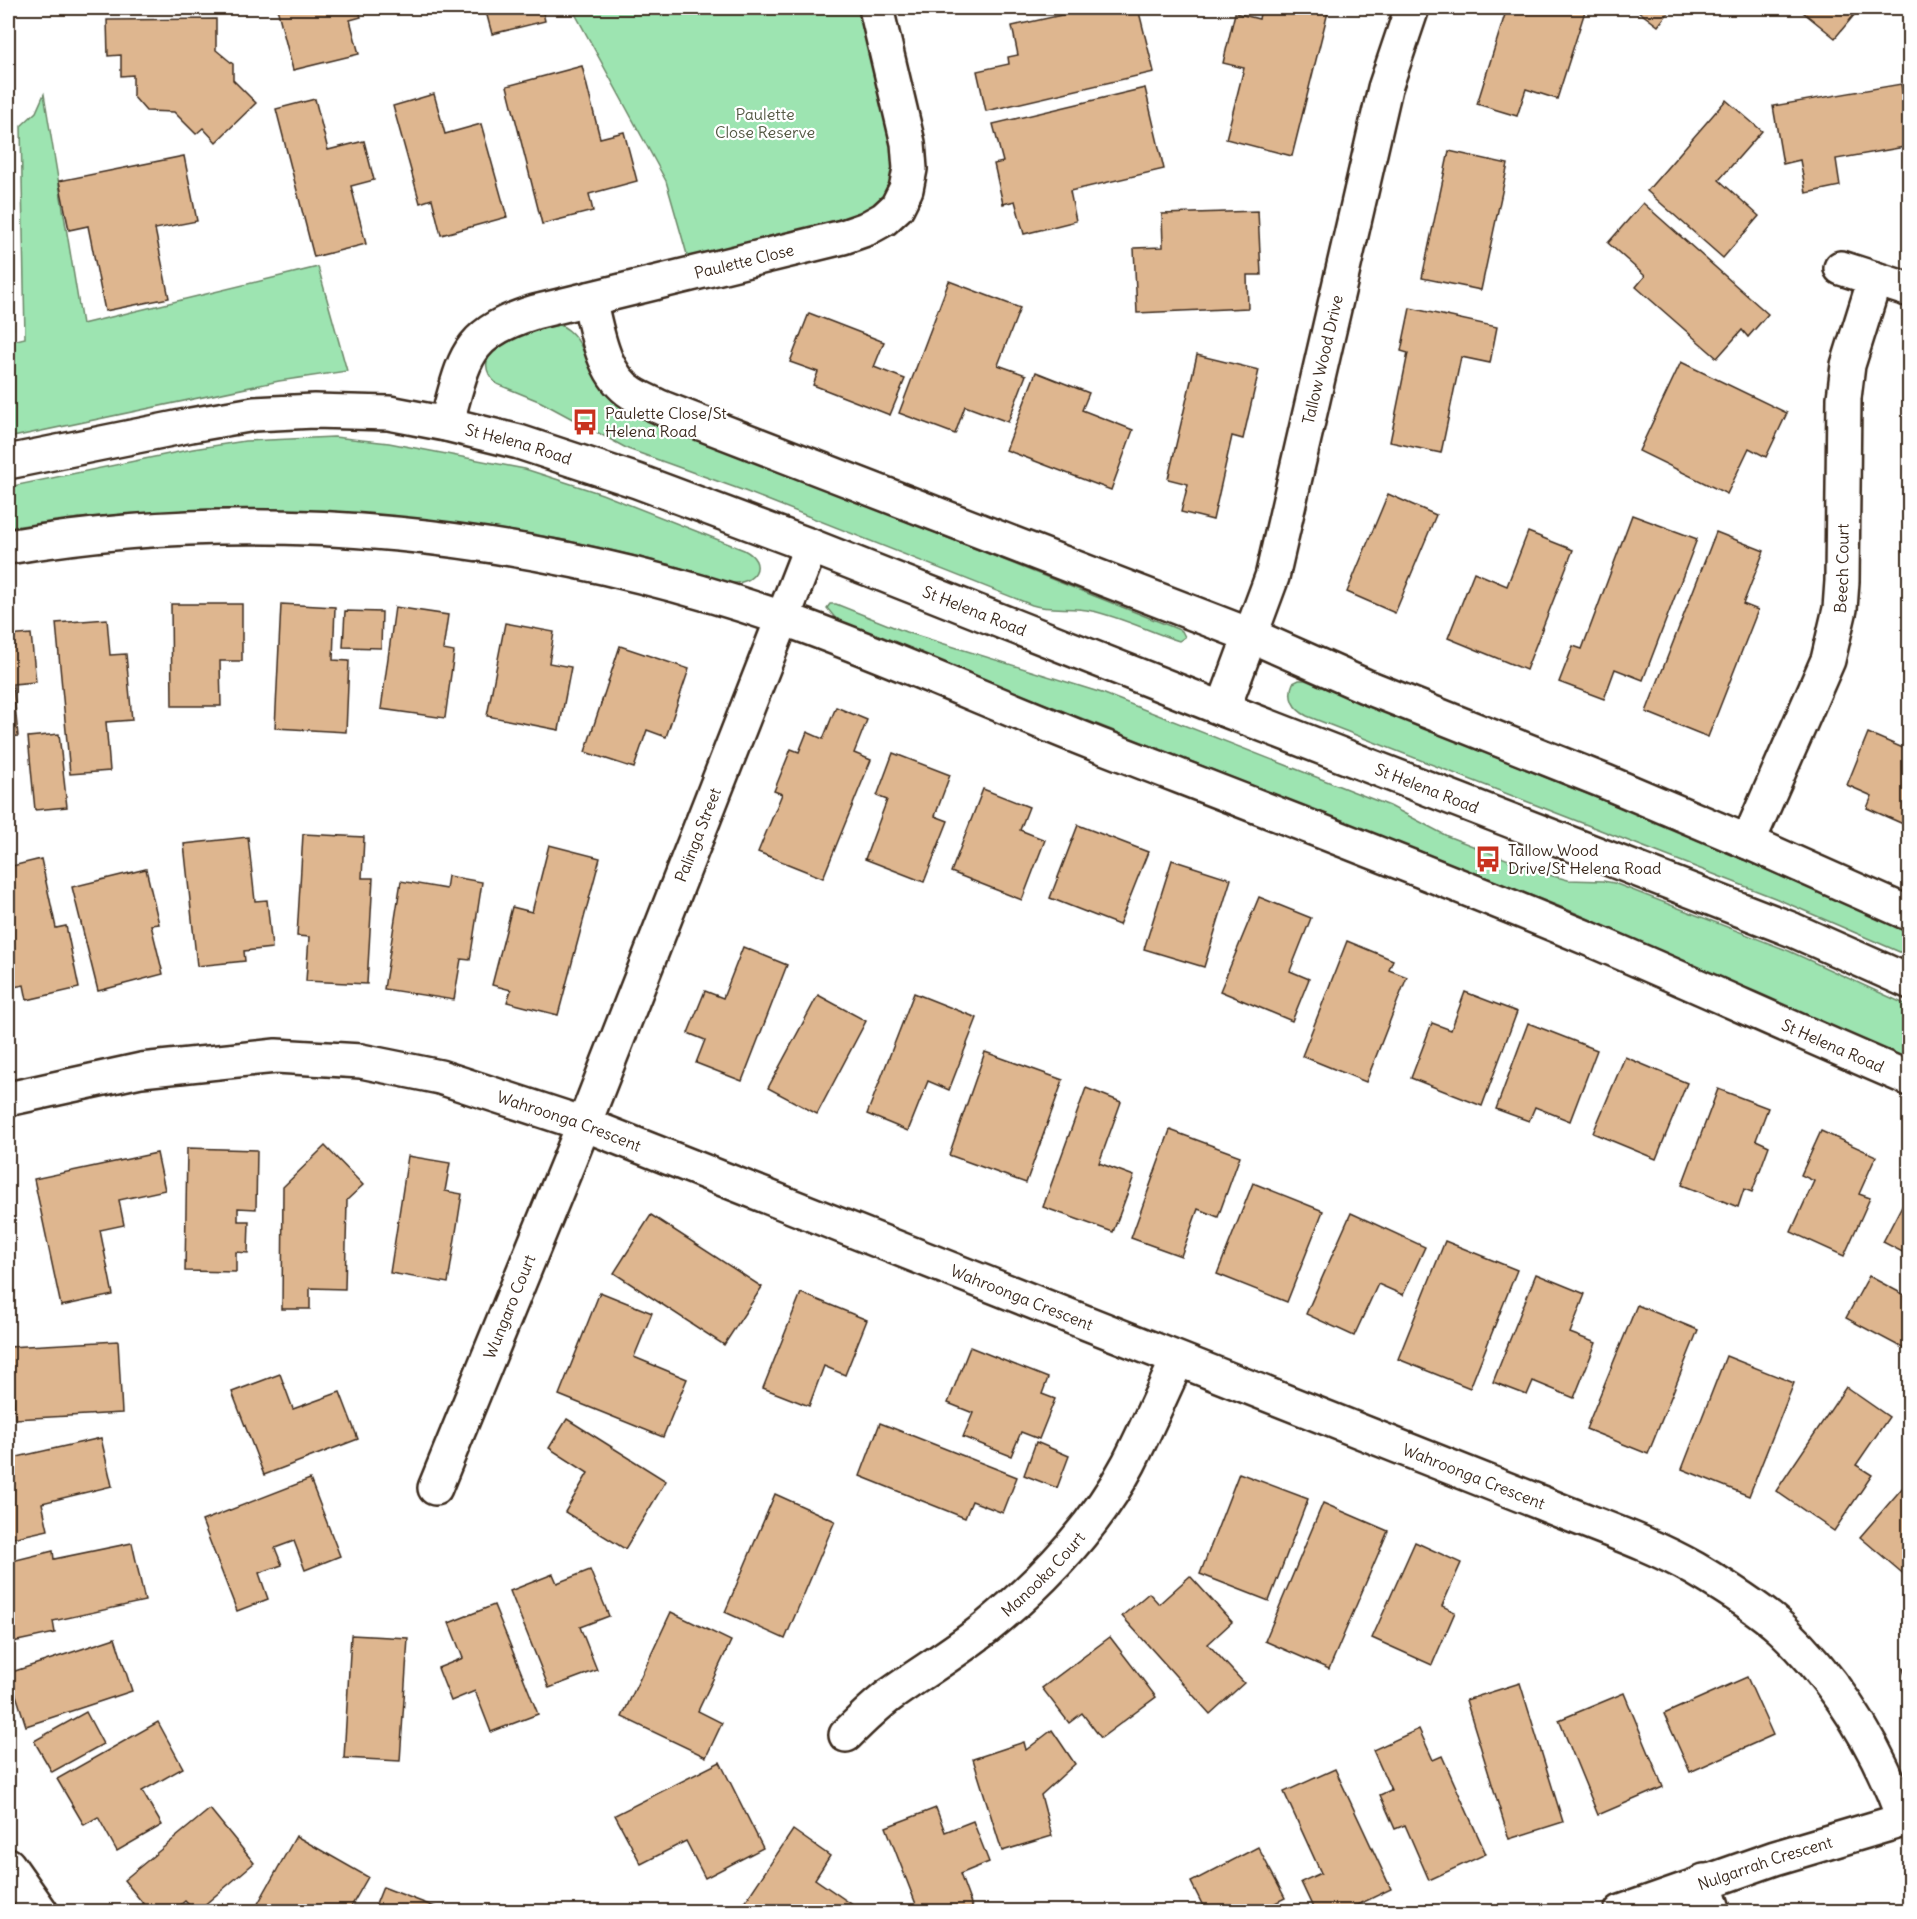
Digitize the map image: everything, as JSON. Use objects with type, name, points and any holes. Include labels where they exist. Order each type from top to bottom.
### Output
[{"type":"street","name":"Paulette Close","points":[[446,424],[466,358],[483,337],[506,322],[520,316],[843,237],[866,229],[884,219],[897,207],[906,189],[910,169],[908,143],[876,8]]},
{"type":"street","name":"Tallow Wood Drive","points":[[1224,709],[1252,636],[1280,548],[1384,88],[1412,8]]},
{"type":"street","points":[[1841,268],[1910,290]]},
{"type":"street","name":"Beech Court","points":[[1748,842],[1819,682],[1835,636],[1842,581],[1844,398],[1848,365],[1875,279]]},
{"type":"street","points":[[589,299],[610,368],[619,382],[652,403],[1252,636],[1365,686],[1485,732],[1748,842],[1910,914]]},
{"type":"street","name":"St Helena Road","points":[[8,462],[254,414],[314,411],[389,413],[519,442],[637,481],[811,546],[1793,930],[1910,982]]},
{"type":"street","name":"St Helena Road","points":[[8,547],[118,533],[203,528],[312,529],[435,538],[495,546],[594,565],[681,586],[783,619],[1583,937],[1910,1079]]},
{"type":"street","name":"Palinga Street","points":[[584,1124],[811,546]]},
{"type":"street","name":"Wahroonga Crescent","points":[[8,1099],[141,1070],[276,1056],[361,1060],[440,1077],[584,1124],[1544,1504],[1649,1547],[1694,1569],[1737,1596],[1780,1628],[1814,1662],[1842,1698],[1870,1743],[1907,1819]]},
{"type":"street","name":"Wungaro Court","points":[[435,1488],[584,1124]]},
{"type":"street","name":"Manooka Court","points":[[846,1735],[888,1696],[955,1652],[988,1626],[1023,1597],[1055,1563],[1109,1496],[1129,1463],[1177,1360]]},
{"type":"street","name":"Nulgarrah Crescent","points":[[1621,1911],[1774,1858],[1907,1819]]},
{"type":"street","points":[[8,1864],[41,1911]]},
{"type":"street","points":[[1704,1881],[1714,1911]]},
{"type":"green space","name":"Paulette Close Reserve","points":[[572,8],[859,8],[867,28],[896,143],[893,181],[880,203],[861,217],[688,258],[666,181]]},
{"type":"green space","points":[[44,94],[82,324],[318,267],[347,371],[279,381],[8,438],[8,342],[25,338],[21,126],[36,112]]},
{"type":"green space","points":[[558,324],[576,338],[596,379],[612,399],[628,411],[1170,626],[1182,631],[1185,637],[1179,641],[1092,611],[1032,605],[742,490],[628,449],[541,402],[497,384],[488,372],[487,361],[493,351],[504,342],[532,329]]},
{"type":"green space","points":[[334,437],[389,443],[525,469],[602,494],[744,550],[756,561],[756,572],[746,581],[730,583],[645,558],[515,531],[427,520],[336,513],[242,510],[148,513],[101,516],[8,528],[8,487],[193,449],[245,441]]},
{"type":"green space","points":[[830,604],[836,604],[906,632],[1102,693],[1390,806],[1447,836],[1542,873],[1568,880],[1614,883],[1789,951],[1909,1006],[1909,1062],[1571,911],[868,634],[836,619],[827,608]]},
{"type":"green space","points":[[1305,680],[1659,823],[1909,932],[1909,956],[1775,898],[1307,716],[1298,710],[1291,698],[1293,683]]},
{"type":"building","points":[[277,8],[358,8],[361,17],[350,20],[359,54],[293,70]]},
{"type":"building","points":[[485,8],[542,8],[545,21],[492,34]]},
{"type":"building","points":[[1093,8],[1138,8],[1154,72],[986,111],[977,71],[1009,64],[1008,57],[1018,55],[1012,26]]},
{"type":"building","points":[[1261,8],[1329,8],[1292,156],[1226,139],[1244,68],[1223,63],[1235,13],[1259,19]]},
{"type":"building","points":[[1507,8],[1586,8],[1557,99],[1526,89],[1517,116],[1477,104]]},
{"type":"building","points":[[1634,8],[1672,8],[1658,26]]},
{"type":"building","points":[[1798,8],[1860,8],[1835,38]]},
{"type":"building","points":[[216,19],[216,50],[233,64],[233,80],[256,103],[216,142],[203,128],[196,134],[174,112],[146,111],[133,96],[133,75],[121,76],[121,55],[108,56],[107,20]]},
{"type":"building","points":[[582,66],[600,138],[624,132],[637,181],[589,194],[593,211],[542,224],[507,86]]},
{"type":"building","points":[[1901,84],[1910,146],[1836,159],[1840,186],[1806,193],[1800,160],[1783,164],[1773,106]]},
{"type":"building","points":[[1145,88],[1164,169],[1070,191],[1076,221],[1024,234],[1015,201],[1003,204],[994,164],[1003,162],[993,124]]},
{"type":"building","points":[[434,94],[445,134],[481,124],[507,217],[441,235],[432,199],[420,203],[393,106]]},
{"type":"building","points":[[315,99],[328,150],[364,141],[374,180],[351,186],[366,244],[314,257],[276,109]]},
{"type":"building","points":[[1726,100],[1762,131],[1719,180],[1759,216],[1723,258],[1647,191]]},
{"type":"building","points":[[1449,151],[1508,164],[1481,290],[1422,278]]},
{"type":"building","points":[[184,156],[197,221],[155,229],[169,298],[105,311],[88,226],[69,230],[59,181]]},
{"type":"building","points":[[1643,203],[1768,314],[1748,337],[1742,330],[1717,358],[1636,287],[1645,276],[1608,243]]},
{"type":"building","points":[[8,204],[13,329],[8,329]]},
{"type":"building","points":[[1258,211],[1261,275],[1247,275],[1248,308],[1137,313],[1134,248],[1163,247],[1162,214]]},
{"type":"building","points":[[949,281],[1020,308],[998,365],[1026,375],[1008,422],[965,406],[955,434],[899,413]]},
{"type":"building","points":[[1410,308],[1497,327],[1490,363],[1461,357],[1441,453],[1390,442],[1408,353],[1401,351]]},
{"type":"building","points":[[809,313],[884,342],[874,367],[905,379],[890,415],[813,385],[818,372],[790,362]]},
{"type":"building","points":[[1197,355],[1259,370],[1243,439],[1232,436],[1213,520],[1181,512],[1188,484],[1168,479]]},
{"type":"building","points":[[1681,362],[1787,413],[1766,457],[1749,448],[1727,494],[1639,451]]},
{"type":"building","points":[[1036,372],[1089,393],[1082,410],[1133,430],[1111,490],[1006,450]]},
{"type":"building","points":[[1388,494],[1436,515],[1395,613],[1347,592]]},
{"type":"building","points":[[1632,515],[1697,539],[1643,680],[1615,669],[1604,699],[1559,682],[1573,646],[1582,649]]},
{"type":"building","points":[[1528,532],[1573,550],[1526,670],[1448,638],[1474,572],[1507,586]]},
{"type":"building","points":[[1716,532],[1764,551],[1743,604],[1758,610],[1708,737],[1646,712]]},
{"type":"building","points":[[171,604],[242,604],[242,661],[220,661],[221,706],[172,706]]},
{"type":"building","points":[[281,604],[335,607],[333,660],[349,661],[346,732],[275,728]]},
{"type":"building","points":[[395,607],[448,615],[443,650],[454,652],[445,718],[381,709]]},
{"type":"building","points":[[345,611],[382,612],[381,648],[343,647]]},
{"type":"building","points":[[107,619],[110,655],[126,654],[132,720],[106,722],[110,771],[70,774],[56,623]]},
{"type":"building","points":[[505,623],[554,632],[549,663],[571,667],[559,730],[487,716]]},
{"type":"building","points":[[31,634],[36,682],[13,684],[18,736],[8,737],[8,636]]},
{"type":"building","points":[[620,646],[689,669],[666,737],[647,730],[634,768],[585,752]]},
{"type":"building","points":[[836,707],[867,720],[854,753],[871,760],[823,878],[758,852],[782,794],[774,791],[791,749],[799,752],[807,732],[823,739]]},
{"type":"building","points":[[1868,733],[1910,751],[1910,827],[1867,808],[1872,796],[1847,785]]},
{"type":"building","points":[[59,734],[67,807],[35,810],[28,737]]},
{"type":"building","points":[[893,753],[950,775],[935,816],[948,821],[924,882],[865,859],[887,800],[877,796]]},
{"type":"building","points":[[983,789],[1029,807],[1020,830],[1045,840],[1022,900],[951,872]]},
{"type":"building","points":[[1078,825],[1148,852],[1119,925],[1050,898]]},
{"type":"building","points":[[303,834],[364,837],[362,878],[373,878],[367,984],[306,981],[309,937],[297,936]]},
{"type":"building","points":[[248,837],[255,901],[267,900],[272,948],[244,951],[245,961],[197,966],[184,844]]},
{"type":"building","points":[[549,845],[600,858],[558,1015],[507,1002],[511,990],[492,985],[512,907],[532,912]]},
{"type":"building","points":[[41,859],[56,928],[66,926],[79,988],[27,1000],[24,985],[8,988],[8,867]]},
{"type":"building","points":[[1172,860],[1231,879],[1204,967],[1144,949]]},
{"type":"building","points":[[146,869],[159,924],[151,925],[163,974],[98,991],[72,887]]},
{"type":"building","points":[[448,876],[482,882],[470,960],[461,959],[454,1000],[384,989],[401,881],[446,889]]},
{"type":"building","points":[[1259,897],[1311,918],[1290,971],[1309,979],[1292,1021],[1220,991]]},
{"type":"building","points":[[1347,941],[1393,960],[1389,970],[1407,977],[1366,1082],[1302,1056]]},
{"type":"building","points":[[743,947],[787,965],[742,1081],[696,1063],[705,1040],[688,1033],[705,991],[723,998]]},
{"type":"building","points":[[1465,992],[1517,1012],[1482,1106],[1411,1078],[1432,1023],[1451,1030]]},
{"type":"building","points":[[914,993],[977,1018],[949,1090],[928,1081],[908,1131],[867,1114]]},
{"type":"building","points":[[818,995],[866,1021],[817,1114],[768,1088]]},
{"type":"building","points":[[1528,1023],[1597,1050],[1570,1121],[1535,1107],[1529,1121],[1496,1109]]},
{"type":"building","points":[[985,1052],[1063,1080],[1026,1183],[949,1155]]},
{"type":"building","points":[[1625,1057],[1687,1083],[1656,1159],[1593,1133]]},
{"type":"building","points":[[1086,1088],[1121,1102],[1099,1163],[1134,1176],[1113,1232],[1043,1207]]},
{"type":"building","points":[[1718,1089],[1768,1108],[1756,1140],[1769,1146],[1752,1192],[1744,1189],[1738,1207],[1682,1185]]},
{"type":"building","points":[[1170,1130],[1240,1156],[1218,1217],[1198,1209],[1181,1256],[1131,1238]]},
{"type":"building","points":[[1821,1131],[1876,1156],[1859,1194],[1870,1198],[1844,1256],[1791,1232],[1814,1181],[1801,1175]]},
{"type":"building","points":[[325,1146],[363,1185],[347,1200],[345,1289],[310,1288],[310,1309],[282,1309],[283,1187]]},
{"type":"building","points":[[187,1148],[257,1150],[256,1209],[238,1208],[238,1221],[249,1221],[248,1253],[236,1252],[236,1272],[185,1271]]},
{"type":"building","points":[[157,1153],[165,1190],[119,1200],[124,1225],[100,1230],[113,1295],[61,1306],[34,1179]]},
{"type":"building","points":[[408,1156],[450,1163],[445,1191],[462,1194],[448,1283],[390,1273]]},
{"type":"building","points":[[1253,1183],[1323,1211],[1287,1302],[1217,1274]]},
{"type":"building","points":[[1910,1190],[1910,1256],[1883,1242]]},
{"type":"building","points":[[1351,1213],[1425,1247],[1403,1295],[1378,1284],[1354,1336],[1306,1314]]},
{"type":"building","points":[[651,1215],[762,1287],[724,1345],[614,1273]]},
{"type":"building","points":[[1445,1241],[1517,1270],[1470,1388],[1398,1359]]},
{"type":"building","points":[[1536,1274],[1585,1294],[1570,1333],[1596,1343],[1574,1398],[1533,1381],[1527,1395],[1493,1382]]},
{"type":"building","points":[[1869,1276],[1910,1298],[1910,1352],[1846,1318]]},
{"type":"building","points":[[600,1292],[652,1313],[634,1357],[687,1379],[663,1437],[559,1395]]},
{"type":"building","points":[[801,1293],[867,1320],[845,1375],[824,1366],[809,1406],[763,1388]]},
{"type":"building","points":[[1637,1305],[1698,1330],[1648,1454],[1586,1429]]},
{"type":"building","points":[[118,1341],[122,1413],[15,1419],[13,1383],[8,1383],[8,1347]]},
{"type":"building","points":[[970,1347],[1048,1378],[1042,1394],[1055,1399],[1039,1439],[1021,1432],[1011,1456],[963,1437],[973,1413],[948,1403]]},
{"type":"building","points":[[1726,1356],[1794,1383],[1749,1496],[1682,1469]]},
{"type":"building","points":[[280,1374],[293,1409],[340,1392],[358,1439],[264,1475],[232,1392]]},
{"type":"building","points":[[1846,1387],[1889,1417],[1856,1465],[1872,1475],[1834,1531],[1776,1491]]},
{"type":"building","points":[[567,1419],[666,1481],[625,1549],[565,1512],[588,1473],[549,1448]]},
{"type":"building","points":[[880,1423],[1017,1477],[1003,1513],[972,1501],[965,1518],[860,1476]]},
{"type":"building","points":[[101,1438],[112,1486],[42,1503],[48,1530],[8,1539],[8,1459]]},
{"type":"building","points":[[1036,1442],[1069,1456],[1057,1488],[1024,1475]]},
{"type":"building","points":[[1239,1473],[1308,1499],[1269,1601],[1200,1574]]},
{"type":"building","points":[[310,1479],[340,1556],[305,1570],[294,1541],[275,1548],[282,1565],[259,1573],[268,1599],[237,1611],[202,1521]]},
{"type":"building","points":[[1910,1479],[1910,1573],[1907,1577],[1860,1537]]},
{"type":"building","points":[[775,1494],[835,1521],[785,1639],[725,1612]]},
{"type":"building","points":[[1323,1503],[1388,1531],[1329,1669],[1265,1641]]},
{"type":"building","points":[[1415,1542],[1461,1563],[1442,1606],[1455,1612],[1432,1665],[1372,1638]]},
{"type":"building","points":[[132,1543],[145,1601],[53,1621],[55,1633],[8,1643],[8,1586],[12,1585],[8,1562],[53,1551],[54,1559]]},
{"type":"building","points":[[590,1570],[609,1616],[580,1627],[597,1670],[549,1688],[510,1591],[553,1574],[557,1583]]},
{"type":"building","points":[[1190,1576],[1232,1622],[1208,1644],[1244,1683],[1210,1714],[1122,1616],[1149,1593],[1159,1604]]},
{"type":"building","points":[[494,1605],[538,1714],[491,1732],[475,1691],[451,1701],[438,1668],[463,1658],[449,1623]]},
{"type":"building","points":[[671,1612],[731,1641],[698,1711],[722,1723],[706,1757],[622,1717]]},
{"type":"building","points":[[351,1635],[408,1638],[400,1761],[344,1758]]},
{"type":"building","points":[[1110,1637],[1156,1697],[1101,1738],[1082,1713],[1069,1723],[1042,1688]]},
{"type":"building","points":[[115,1638],[132,1691],[26,1726],[9,1673]]},
{"type":"building","points":[[1910,1667],[1910,1689],[1903,1669]]},
{"type":"building","points":[[1747,1677],[1773,1735],[1690,1772],[1664,1714]]},
{"type":"building","points":[[1520,1683],[1563,1822],[1509,1839],[1466,1700]]},
{"type":"building","points":[[1624,1693],[1663,1787],[1598,1815],[1559,1720]]},
{"type":"building","points":[[86,1712],[103,1744],[52,1772],[34,1741]]},
{"type":"building","points":[[158,1722],[183,1768],[142,1791],[162,1825],[117,1851],[98,1817],[84,1825],[57,1779]]},
{"type":"building","points":[[1419,1729],[1433,1760],[1442,1756],[1486,1854],[1429,1880],[1405,1825],[1395,1829],[1380,1795],[1391,1790],[1373,1750]]},
{"type":"building","points":[[1052,1730],[1075,1764],[1041,1795],[1052,1836],[1002,1851],[973,1759],[1024,1742],[1026,1750]]},
{"type":"building","points":[[720,1762],[763,1848],[705,1878],[686,1841],[641,1864],[615,1815]]},
{"type":"building","points":[[1335,1769],[1391,1889],[1343,1912],[1315,1912],[1301,1882],[1321,1873],[1284,1792]]},
{"type":"building","points":[[936,1808],[945,1832],[973,1821],[989,1862],[960,1874],[974,1912],[919,1912],[886,1827]]},
{"type":"building","points":[[210,1809],[254,1863],[196,1912],[185,1901],[172,1912],[150,1912],[124,1880]]},
{"type":"building","points":[[793,1830],[830,1856],[815,1879],[863,1912],[760,1912],[745,1902]]},
{"type":"building","points":[[296,1836],[368,1877],[348,1912],[259,1912],[255,1909]]},
{"type":"building","points":[[1258,1847],[1285,1898],[1269,1906],[1272,1912],[1206,1912],[1191,1882]]},
{"type":"building","points":[[383,1887],[440,1909],[439,1912],[373,1912]]},
{"type":"place","name":"Paulette Close/St Helena Road","points":[[585,422]]},
{"type":"place","name":"Tallow Wood Drive/St Helena Road","points":[[1488,859]]}]
